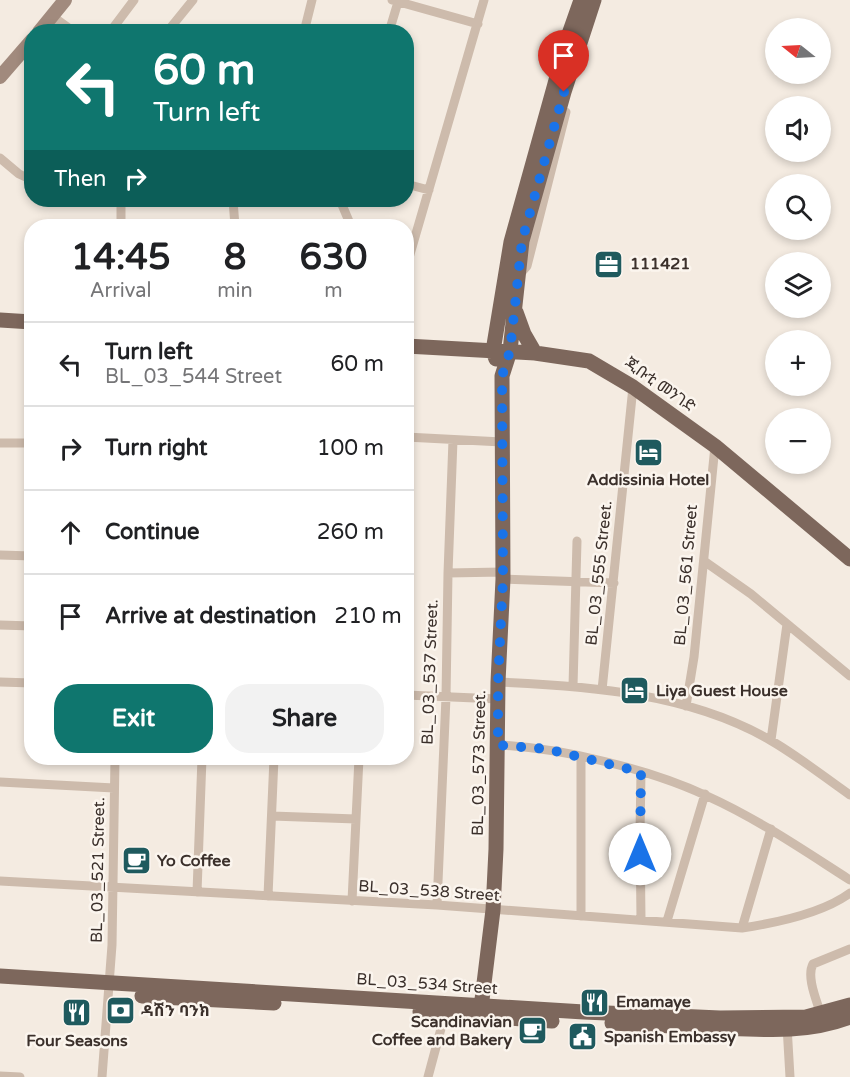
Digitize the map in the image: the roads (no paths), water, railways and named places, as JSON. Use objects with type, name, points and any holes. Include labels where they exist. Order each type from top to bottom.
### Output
[{"type":"main road","points":[[484,348],[499,318],[511,242],[567,37],[581,0]]},
{"type":"main road","points":[[502,376],[510,348],[522,241],[564,92],[594,0]]},
{"type":"main road","points":[[514,307],[533,350],[597,358],[653,394],[713,438],[850,553]]},
{"type":"main road","points":[[0,315],[24,316]]},
{"type":"main road","points":[[0,320],[24,322]]},
{"type":"main road","points":[[414,341],[484,348]]},
{"type":"main road","name":"ጂቡቲ መንገድ","points":[[414,346],[510,348],[589,361],[633,387],[715,446],[850,559]]},
{"type":"main road","points":[[484,348],[502,376]]},
{"type":"main road","name":"BL_03_573 Street.","points":[[481,1011],[493,910],[502,576],[502,376]]},
{"type":"main road","name":"BL_03_534 Street","points":[[0,976],[110,989]]},
{"type":"main road","name":"BL_03_534 Street","points":[[0,986],[284,998],[481,1011],[584,1012],[666,1020],[787,1024],[850,1017]]},
{"type":"main road","name":"BL_03_534 Street","points":[[822,1020],[850,1005]]},
{"type":"street","points":[[46,24],[64,0]]},
{"type":"street","points":[[116,24],[134,0]]},
{"type":"street","points":[[174,24],[193,0]]},
{"type":"street","points":[[306,24],[312,0]]},
{"type":"street","points":[[414,241],[484,0]]},
{"type":"street","points":[[517,278],[527,266],[570,97],[599,0]]},
{"type":"street","points":[[391,24],[395,1],[477,24]]},
{"type":"street","points":[[52,16],[63,24]]},
{"type":"street","points":[[0,77],[24,49]]},
{"type":"street","points":[[2,164],[24,176]]},
{"type":"street","points":[[414,186],[429,190]]},
{"type":"street","name":"BL_03_555 Street.","points":[[602,690],[633,387]]},
{"type":"street","points":[[414,438],[502,442]]},
{"type":"street","name":"BL_03_537 Street.","points":[[437,905],[447,697],[448,573],[453,440]]},
{"type":"street","points":[[0,443],[24,443]]},
{"type":"street","name":"BL_03_561 Street","points":[[686,706],[694,657],[715,446]]},
{"type":"street","points":[[573,686],[577,542]]},
{"type":"street","points":[[0,555],[24,556]]},
{"type":"street","points":[[704,561],[751,594],[850,676]]},
{"type":"street","points":[[448,573],[614,583]]},
{"type":"street","points":[[771,740],[787,624]]},
{"type":"street","points":[[0,625],[24,626]]},
{"type":"street","points":[[0,682],[24,683]]},
{"type":"street","points":[[498,682],[573,686],[686,706],[734,723],[771,740],[850,795]]},
{"type":"street","points":[[414,695],[498,699]]},
{"type":"street","points":[[498,745],[547,749],[581,757],[641,772],[705,794],[771,829],[850,879]]},
{"type":"street","points":[[581,757],[581,916]]},
{"type":"street","name":"BL_03_521 Street.","points":[[102,1077],[110,989],[114,888],[115,765]]},
{"type":"street","points":[[197,892],[202,765]]},
{"type":"street","points":[[268,896],[274,765]]},
{"type":"street","points":[[352,901],[358,765]]},
{"type":"street","points":[[641,772],[639,833],[641,919]]},
{"type":"street","points":[[0,782],[114,788]]},
{"type":"street","points":[[667,921],[705,794]]},
{"type":"street","points":[[272,816],[356,819]]},
{"type":"street","points":[[742,928],[771,829]]},
{"type":"street","name":"BL_03_538 Street","points":[[0,881],[437,905],[742,928],[817,909],[842,899],[850,893]]},
{"type":"street","points":[[822,1020],[810,967],[850,950]]},
{"type":"street","points":[[428,1077],[446,1009]]},
{"type":"street","points":[[787,1024],[790,1077]]},
{"type":"street","points":[[0,1076],[20,1077]]},
{"type":"place","name":"111421","points":[[609,264]]},
{"type":"place","name":"Addissinia Hotel","points":[[648,452]]},
{"type":"place","name":"Liya Guest House","points":[[635,691]]},
{"type":"place","name":"Yo Coffee","points":[[136,861]]},
{"type":"place","name":"Emamaye","points":[[595,1002]]},
{"type":"place","name":"ዳሽን ባንክ","points":[[120,1011]]},
{"type":"place","name":"Four Seasons","points":[[77,1013]]},
{"type":"place","name":"Scandinavian Coffee and Bakery","points":[[533,1031]]},
{"type":"place","name":"Spanish Embassy","points":[[583,1037]]}]
